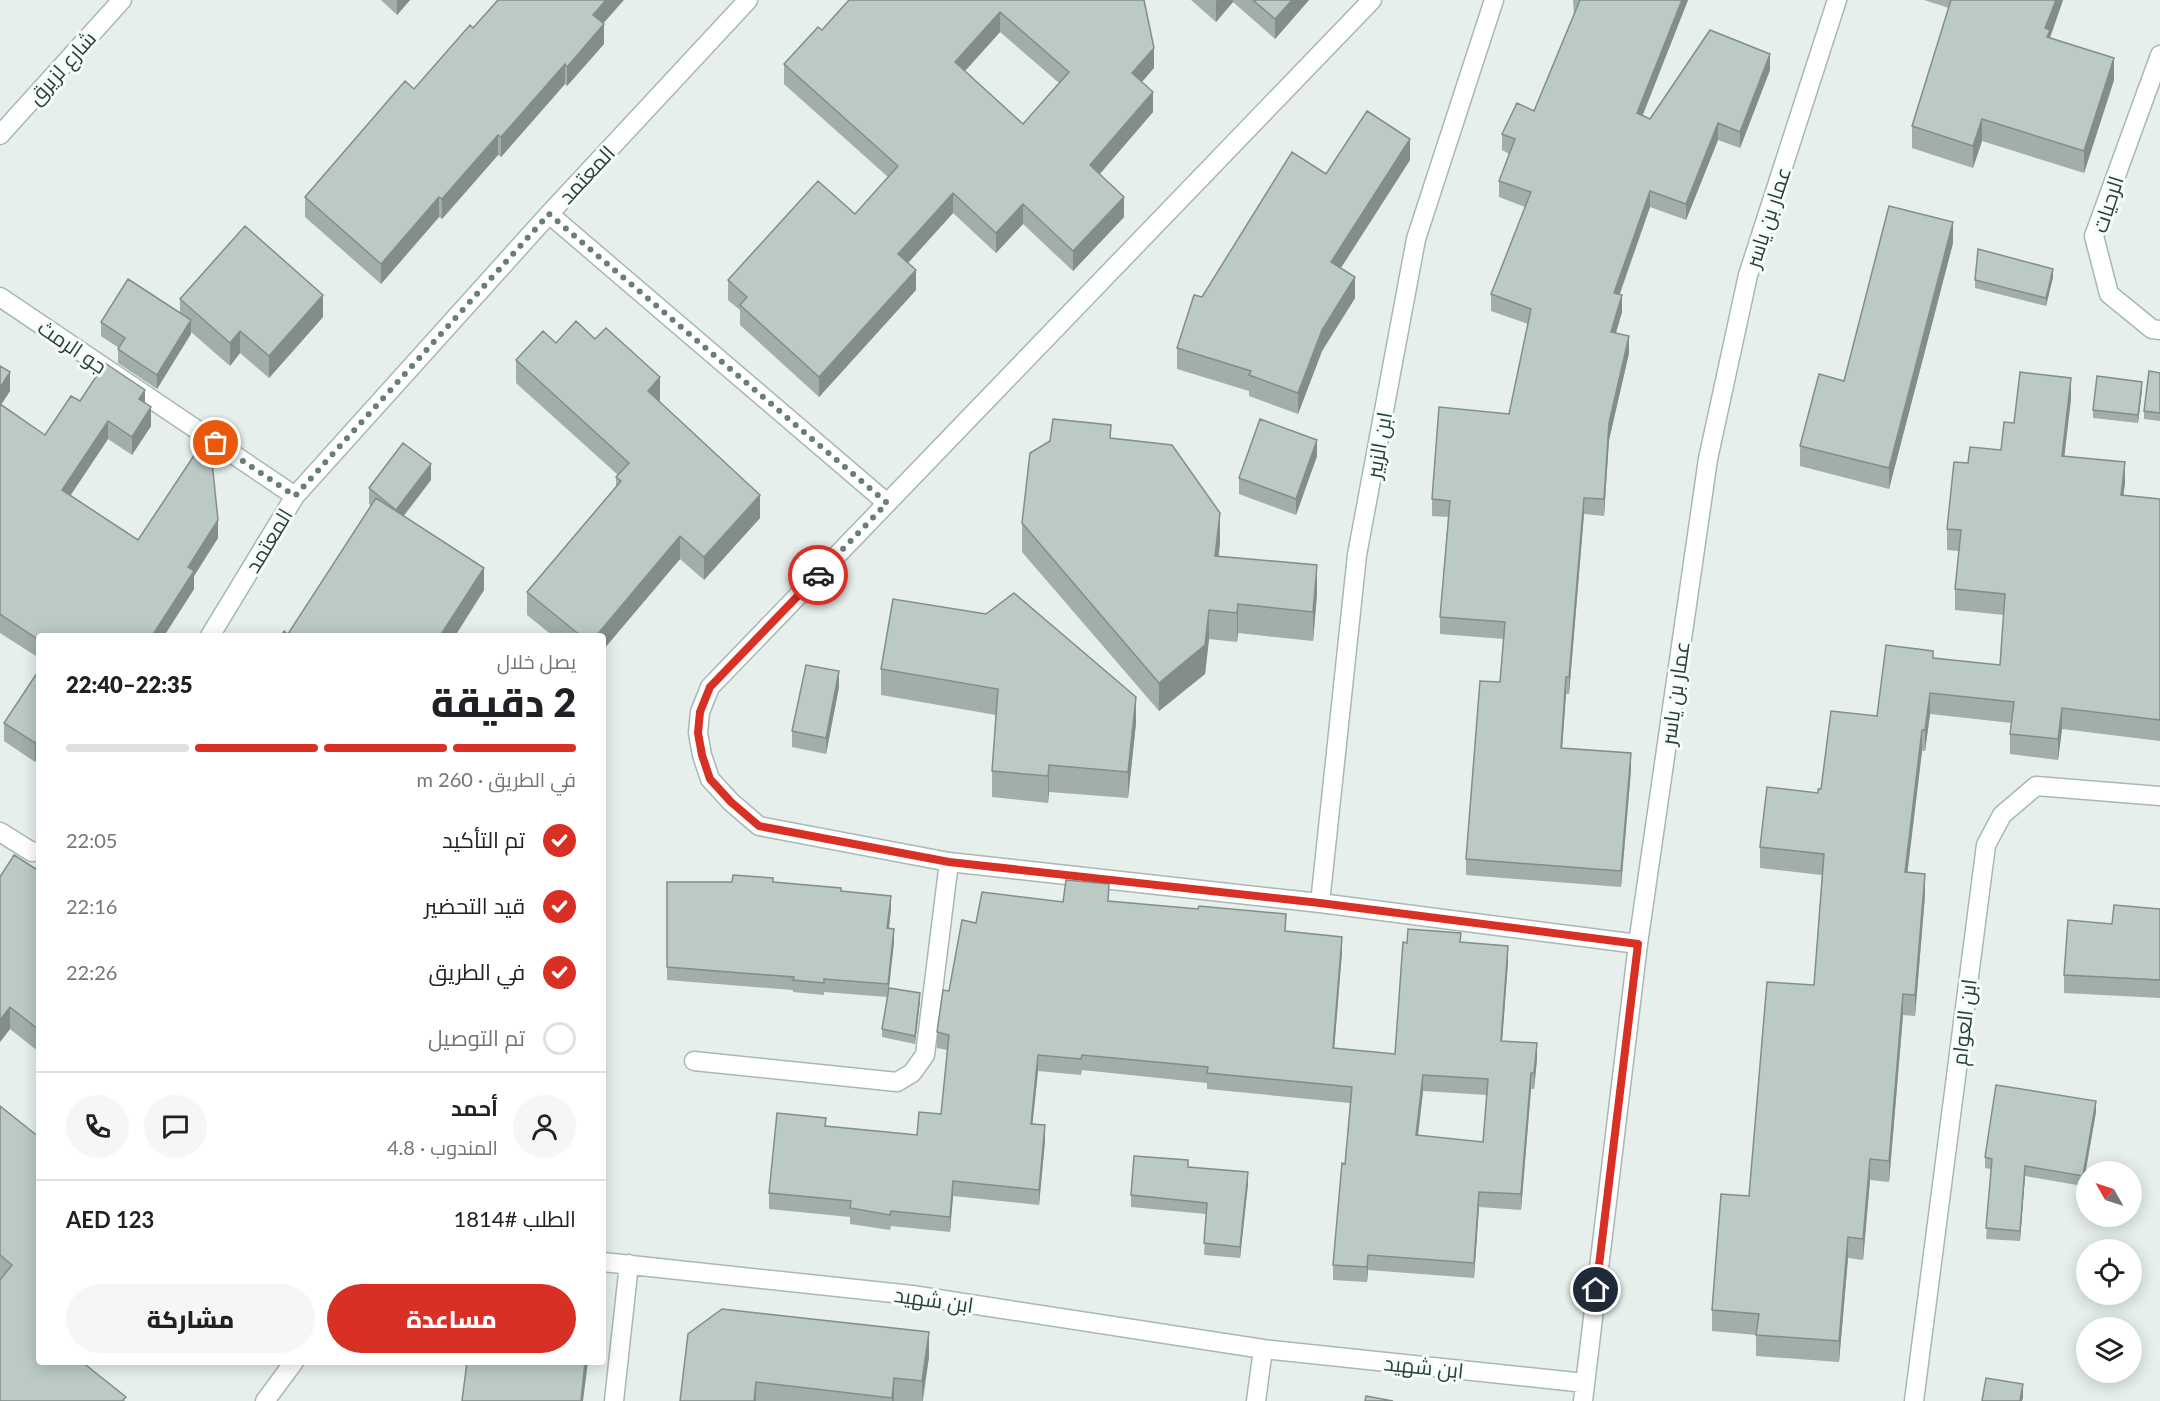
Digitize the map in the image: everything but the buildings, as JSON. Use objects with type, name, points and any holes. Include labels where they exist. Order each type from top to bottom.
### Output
[{"type":"street","name":"شارع لزيرق","points":[[0,135],[122,0]]},
{"type":"street","name":"المعتمد","points":[[212,633],[295,496],[549,214],[748,0]]},
{"type":"street","points":[[1372,0],[710,687],[700,712],[698,733],[702,755],[710,779],[731,802],[759,826],[949,862],[1320,903],[1638,944]]},
{"type":"street","name":"ابن الزبير","points":[[1320,903],[1357,555],[1416,239],[1494,0]]},
{"type":"street","name":"عمار بن ياسر","points":[[1584,1392],[1638,944],[1711,448],[1748,275],[1837,0]]},
{"type":"street","name":"الرحيات","points":[[2160,55],[2094,236],[2109,294],[2152,329],[2160,330]]},
{"type":"street","points":[[549,214],[887,503]]},
{"type":"street","name":"جو الرمث","points":[[0,297],[295,496]]},
{"type":"street","name":"ابن العوام","points":[[1914,1401],[1986,845],[2002,815],[2036,786],[2160,796]]},
{"type":"street","points":[[0,832],[32,852],[36,851]]},
{"type":"street","points":[[694,1061],[897,1082],[912,1073],[925,1055],[949,862]]},
{"type":"street","name":"ابن شهيد","points":[[606,1262],[912,1295],[1263,1349],[1584,1392]]},
{"type":"street","points":[[614,1401],[629,1264]]},
{"type":"street","points":[[1256,1401],[1263,1349]]},
{"type":"street","points":[[265,1401],[292,1365]]},
{"type":"way so far","points":[[216,443],[295,496],[549,214],[887,503],[818,575]]},
{"type":"route","points":[[818,575],[710,687],[700,712],[698,733],[710,779],[731,802],[759,826],[949,862],[1320,903],[1638,944],[1596,1290]]}]
